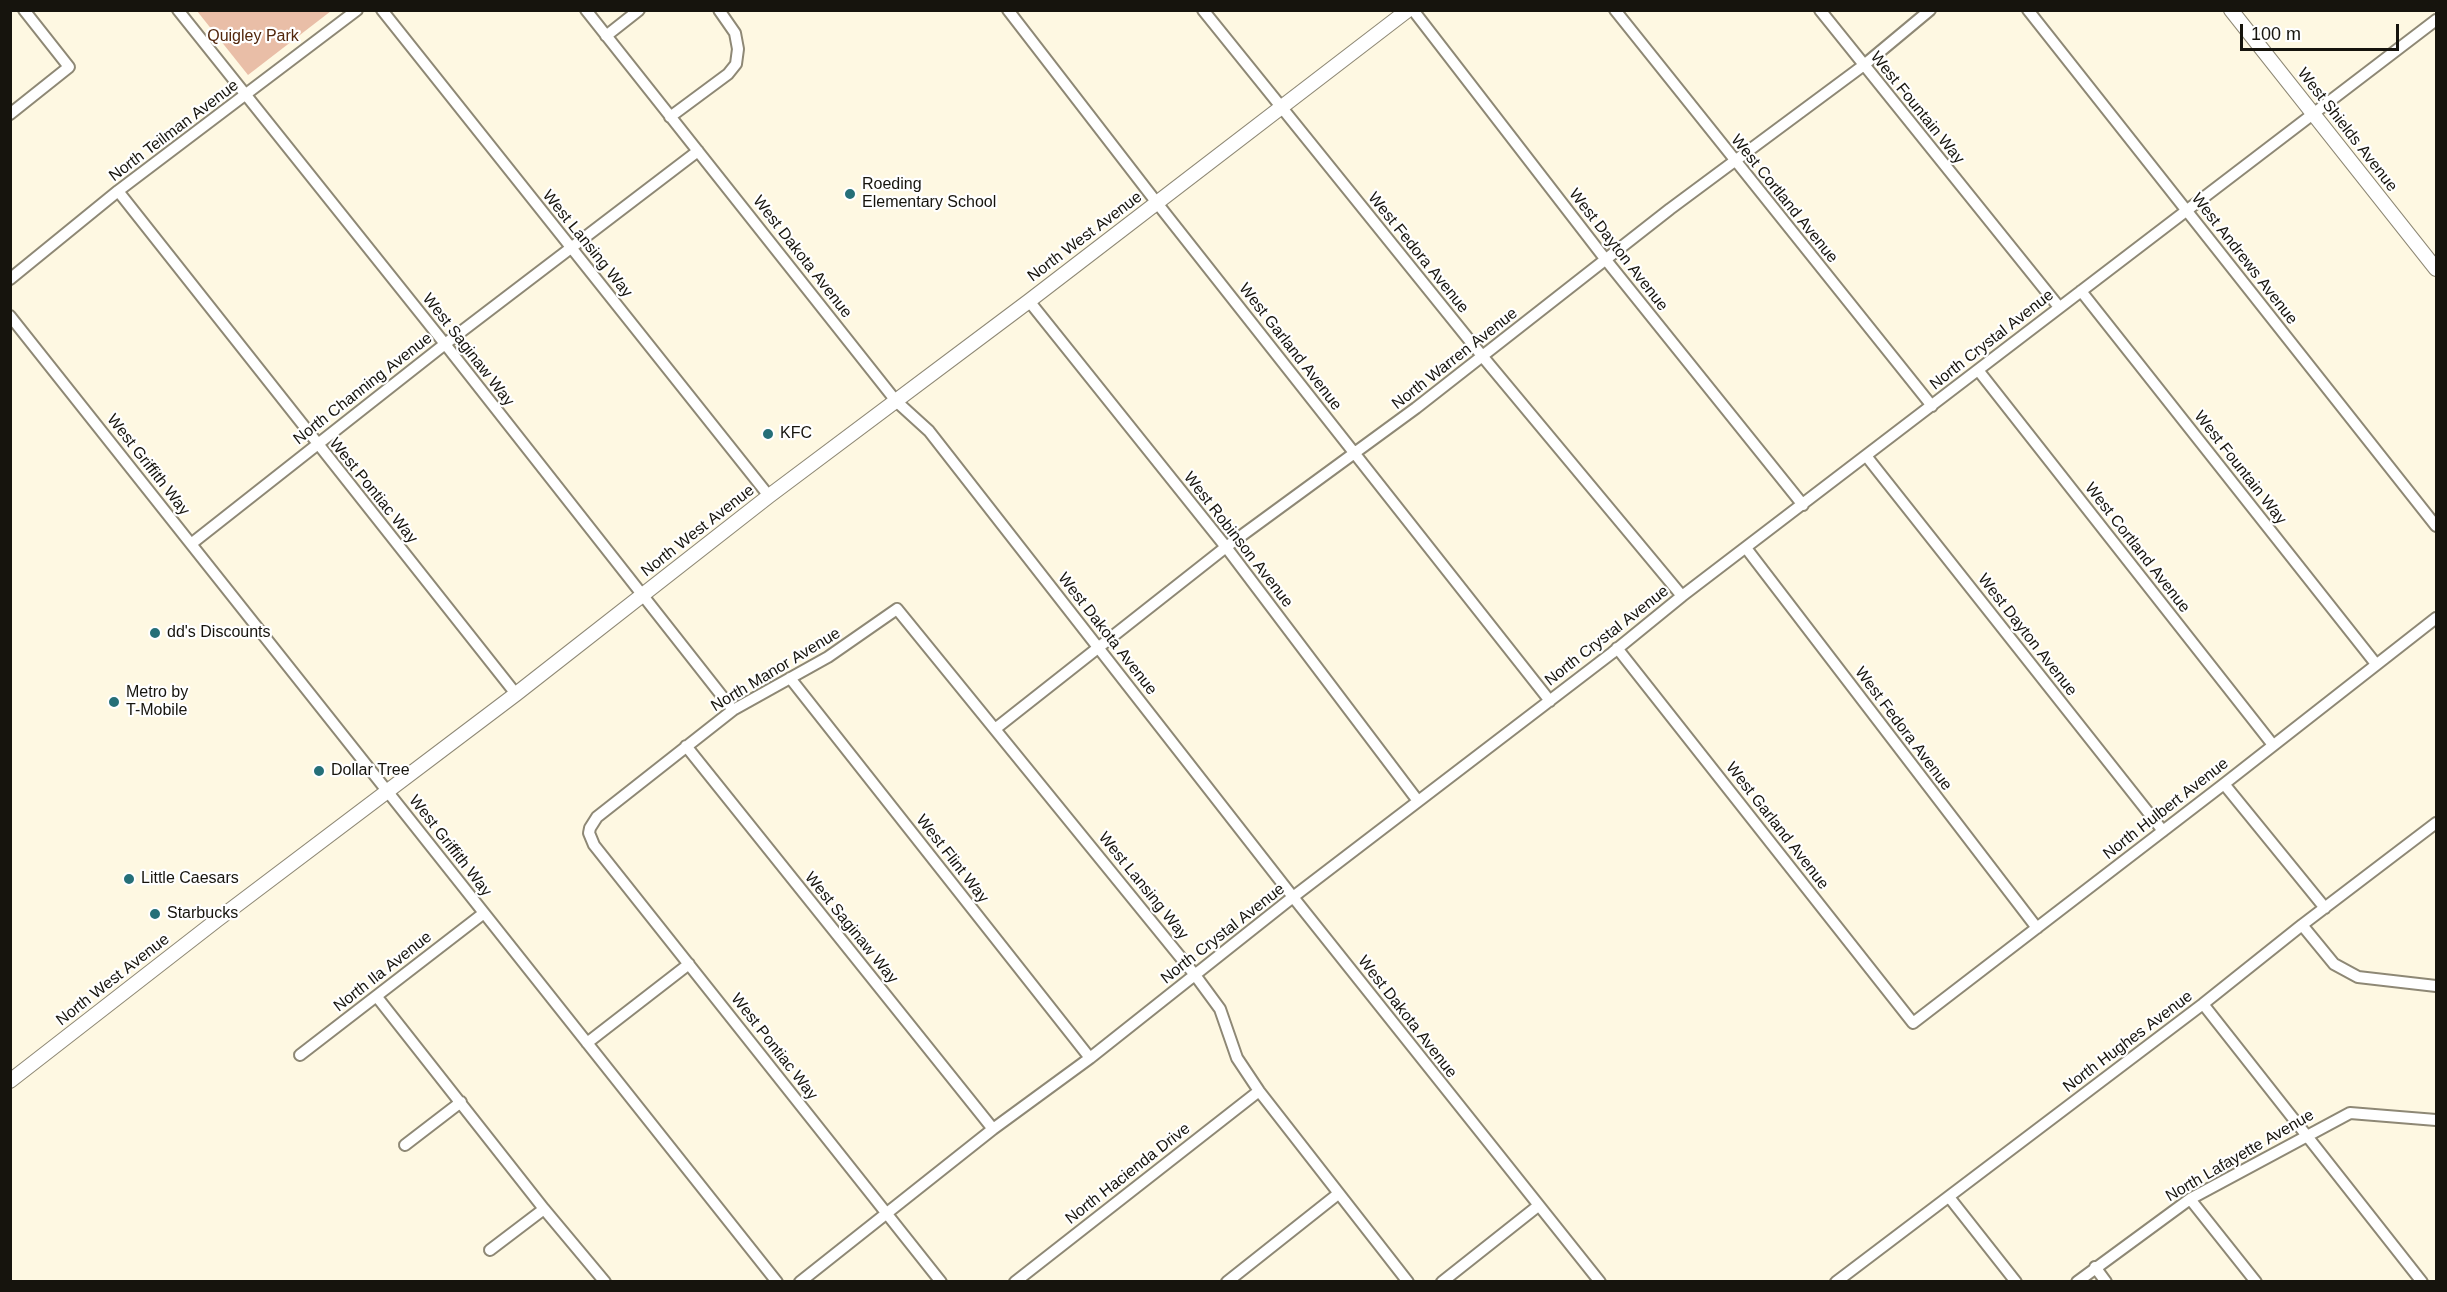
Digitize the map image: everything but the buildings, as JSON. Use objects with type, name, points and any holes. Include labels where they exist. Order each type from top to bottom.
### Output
[{"type":"main road","name":"North West Avenue","points":[[10,1081],[217,920],[516,694],[769,496],[1411,10]]},
{"type":"main road","name":"West Shields Avenue","points":[[2231,10],[2436,269]]},
{"type":"street","points":[[10,114],[69,67],[24,10]]},
{"type":"street","name":"West Saginaw Way","points":[[178,10],[733,710]]},
{"type":"street","name":"North Teilman Avenue","points":[[10,279],[118,191],[357,10]]},
{"type":"street","name":"West Lansing Way","points":[[382,10],[769,496]]},
{"type":"street","name":"West Dakota Avenue","points":[[586,10],[896,401],[929,431],[1293,897],[1600,1281]]},
{"type":"street","points":[[606,36],[639,10]]},
{"type":"street","points":[[670,117],[728,74],[736,64],[738,49],[735,33],[719,10]]},
{"type":"street","name":"West Garland Avenue","points":[[1008,10],[1157,203],[1550,700]]},
{"type":"street","name":"West Fedora Avenue","points":[[1203,10],[1483,357],[1682,596]]},
{"type":"street","name":"West Dayton Avenue","points":[[1411,10],[1606,260],[1803,505]]},
{"type":"street","name":"West Cortland Avenue","points":[[1615,10],[1734,162],[1932,406]]},
{"type":"street","name":"West Fountain Way","points":[[1820,10],[2059,307]]},
{"type":"street","name":"North Warren Avenue","points":[[995,729],[1226,547],[1355,454],[1483,357],[1670,209],[1864,65],[1930,10]]},
{"type":"street","name":"West Andrews Avenue","points":[[2028,10],[2436,526]]},
{"type":"street","name":"North Crystal Avenue","points":[[800,1281],[1682,596],[1867,457],[2059,307],[2436,20]]},
{"type":"street","name":"North Channing Avenue","points":[[191,543],[445,344],[698,151]]},
{"type":"street","name":"West Pontiac Way","points":[[118,191],[516,694]]},
{"type":"street","name":"West Fountain Way","points":[[2081,291],[2376,664]]},
{"type":"street","name":"West Robinson Avenue","points":[[1029,301],[1226,547],[1418,801]]},
{"type":"street","name":"West Griffith Way","points":[[10,316],[777,1281]]},
{"type":"street","name":"West Cortland Avenue","points":[[1978,370],[2273,745]]},
{"type":"street","name":"West Dayton Avenue","points":[[1867,457],[2163,831]]},
{"type":"street","name":"West Fedora Avenue","points":[[1746,548],[2037,928]]},
{"type":"street","name":"West Lansing Way","points":[[897,609],[1195,975],[1220,1009],[1237,1058],[1338,1194],[1408,1281]]},
{"type":"street","name":"North Manor Avenue","points":[[590,828],[597,817],[733,710],[828,657],[897,609]]},
{"type":"street","name":"North Hulbert Avenue","points":[[1913,1023],[2436,618]]},
{"type":"street","name":"West Garland Avenue","points":[[1617,648],[1913,1023]]},
{"type":"street","name":"West Flint Way","points":[[790,678],[1090,1058]]},
{"type":"street","name":"West Saginaw Way","points":[[686,746],[993,1129]]},
{"type":"street","points":[[2224,784],[2325,908]]},
{"type":"street","name":"North Hughes Avenue","points":[[1836,1281],[2203,1004],[2436,823]]},
{"type":"street","name":"West Pontiac Way","points":[[590,828],[594,845],[941,1281]]},
{"type":"street","name":"North Ila Avenue","points":[[300,1055],[484,913]]},
{"type":"street","points":[[2302,925],[2334,964],[2358,977],[2436,986]]},
{"type":"street","points":[[587,1043],[689,964]]},
{"type":"street","points":[[377,997],[544,1209],[605,1281]]},
{"type":"street","points":[[2203,1004],[2422,1281]]},
{"type":"street","name":"North Hacienda Drive","points":[[1015,1281],[1260,1091]]},
{"type":"street","points":[[405,1145],[461,1102]]},
{"type":"street","name":"North Lafayette Avenue","points":[[2077,1281],[2190,1199],[2350,1113],[2436,1120]]},
{"type":"street","points":[[1227,1281],[1338,1194]]},
{"type":"street","points":[[1949,1197],[2016,1281]]},
{"type":"street","points":[[2190,1199],[2256,1281]]},
{"type":"street","points":[[1442,1281],[1538,1206]]},
{"type":"street","points":[[490,1250],[544,1209]]},
{"type":"street","points":[[2095,1267],[2106,1281]]},
{"type":"green space","name":"Quigley Park","points":[[197,11],[331,11],[248,75]]},
{"type":"place","name":"Roeding Elementary School","points":[[850,194]]},
{"type":"place","name":"KFC","points":[[768,434]]},
{"type":"place","name":"dd's Discounts","points":[[155,633]]},
{"type":"place","name":"Metro by T-Mobile","points":[[114,702]]},
{"type":"place","name":"Dollar Tree","points":[[319,771]]},
{"type":"place","name":"Little Caesars","points":[[129,879]]},
{"type":"place","name":"Starbucks","points":[[155,914]]}]
